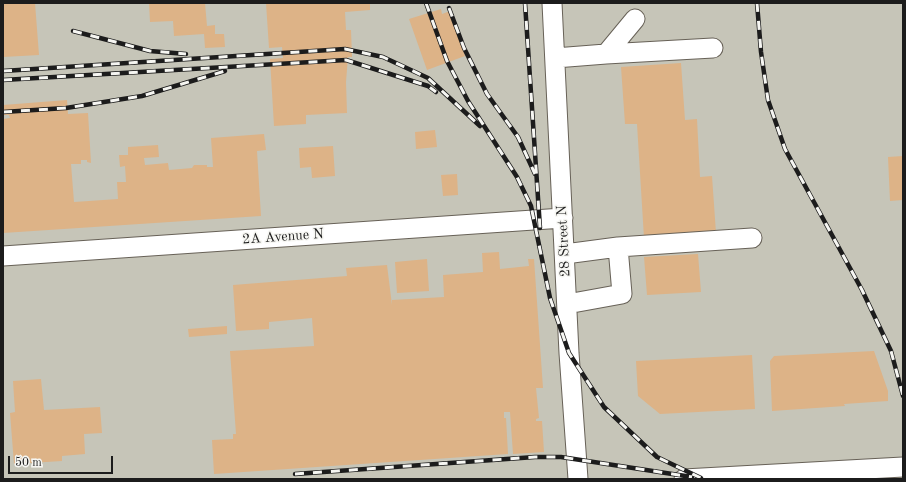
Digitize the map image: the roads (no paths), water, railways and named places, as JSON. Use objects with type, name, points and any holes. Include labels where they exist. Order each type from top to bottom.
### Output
[{"type":"street","name":"28 Street N","points":[[552,3],[567,304],[578,479]]},
{"type":"street","points":[[606,54],[635,19]]},
{"type":"street","points":[[555,58],[713,48]]},
{"type":"street","name":"2A Avenue N","points":[[3,256],[563,218]]},
{"type":"street","points":[[565,254],[618,247],[752,238]]},
{"type":"street","points":[[567,304],[622,294],[618,247]]},
{"type":"street","points":[[684,479],[903,467]]},
{"type":"railway","points":[[426,3],[447,61],[468,101],[517,177],[531,206],[550,298],[569,353],[604,407],[657,457],[701,478]]},
{"type":"railway","points":[[525,3],[540,228]]},
{"type":"railway","points":[[757,3],[761,52],[768,100],[785,149],[862,290],[891,351],[903,396]]},
{"type":"railway","points":[[449,8],[464,48],[487,94],[518,137],[535,174]]},
{"type":"railway","points":[[73,31],[150,51],[186,54]]},
{"type":"railway","points":[[3,71],[345,49],[383,57],[428,78],[480,126]]},
{"type":"railway","points":[[3,80],[346,60],[428,86],[436,92]]},
{"type":"railway","points":[[3,112],[66,108],[142,96],[225,71]]},
{"type":"railway","points":[[295,474],[535,457],[561,457],[692,477]]}]
